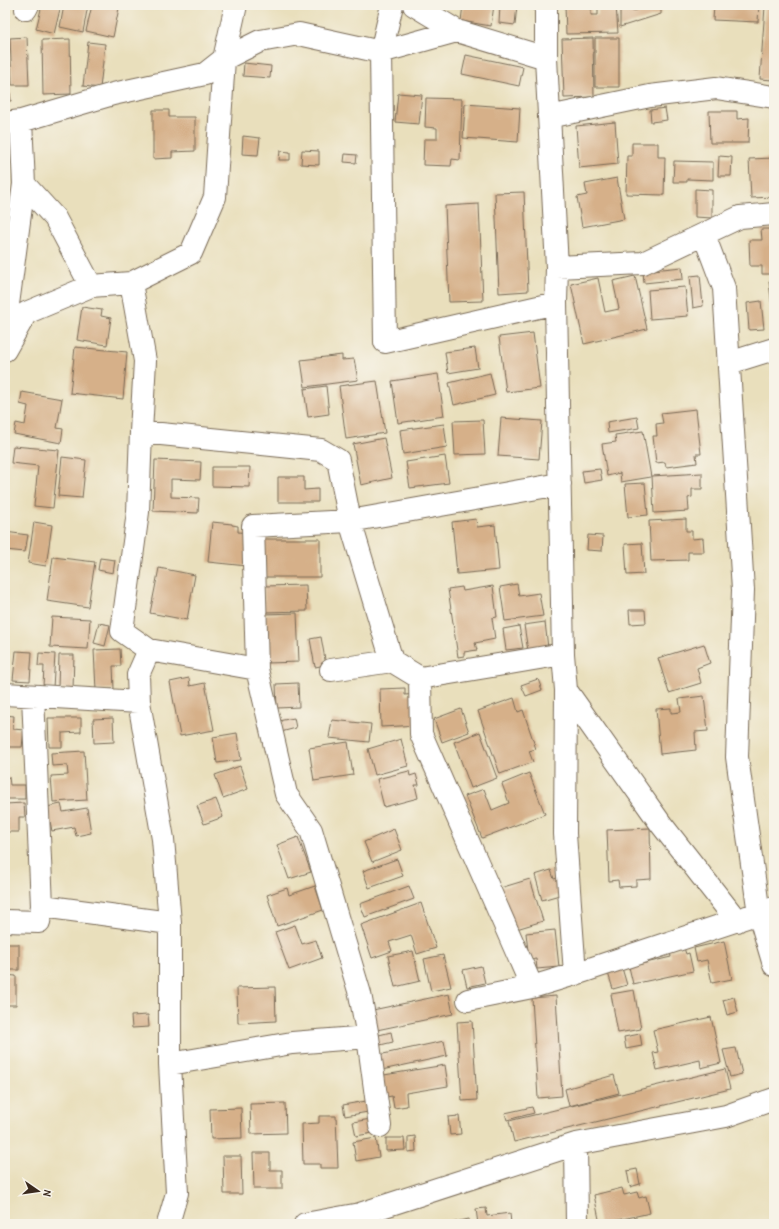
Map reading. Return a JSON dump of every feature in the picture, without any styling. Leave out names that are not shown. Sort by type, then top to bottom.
[{"type":"street","points":[[5,350],[26,313],[91,286],[131,283],[191,253],[215,197],[224,59],[236,5]]},
{"type":"street","points":[[392,5],[381,52],[385,342],[556,303]]},
{"type":"street","points":[[414,5],[457,31],[546,58]]},
{"type":"street","points":[[546,5],[546,58],[557,267],[556,303],[563,654],[566,690],[565,834],[575,974]]},
{"type":"street","points":[[5,327],[24,184],[13,122],[113,94],[206,74],[224,59],[260,41],[298,34],[381,52],[457,31]]},
{"type":"street","points":[[550,117],[650,96],[716,88],[774,97]]},
{"type":"street","points":[[24,184],[55,218],[91,286]]},
{"type":"street","points":[[557,267],[644,263],[740,217],[774,214]]},
{"type":"street","points":[[704,235],[724,288],[744,590],[737,757],[767,911],[774,965]]},
{"type":"street","points":[[131,283],[145,361],[138,512],[122,631],[149,650],[257,669]]},
{"type":"street","points":[[729,363],[774,348]]},
{"type":"street","points":[[141,432],[321,450],[338,460],[350,521],[392,661]]},
{"type":"street","points":[[380,1126],[368,1037],[360,994],[311,830],[286,794],[257,669],[253,526],[350,521],[560,484]]},
{"type":"street","points":[[149,650],[138,675],[140,702],[163,838],[170,923],[170,1064],[177,1193],[168,1224]]},
{"type":"street","points":[[332,670],[392,661],[420,678],[563,654]]},
{"type":"street","points":[[420,678],[421,734],[532,987]]},
{"type":"street","points":[[566,690],[661,824],[738,921]]},
{"type":"street","points":[[5,694],[140,702]]},
{"type":"street","points":[[5,921],[39,922],[42,906],[33,696]]},
{"type":"street","points":[[42,906],[170,923]]},
{"type":"street","points":[[468,1000],[532,987],[767,911]]},
{"type":"street","points":[[170,1064],[292,1043],[368,1037]]},
{"type":"street","points":[[305,1224],[360,1214],[576,1144],[726,1116],[774,1099]]},
{"type":"street","points":[[576,1144],[577,1224]]},
{"type":"building","points":[[42,5],[61,5],[54,34],[36,29]]},
{"type":"building","points":[[64,5],[88,5],[83,32],[60,27]]},
{"type":"building","points":[[92,5],[104,5],[119,8],[113,37],[86,31]]},
{"type":"building","points":[[463,5],[494,5],[491,26],[461,21]]},
{"type":"building","points":[[500,5],[517,5],[515,25],[499,23]]},
{"type":"building","points":[[565,5],[591,5],[591,15],[598,15],[598,5],[616,5],[618,33],[566,34]]},
{"type":"building","points":[[620,5],[632,5],[632,11],[637,10],[637,5],[661,5],[661,14],[620,27]]},
{"type":"building","points":[[714,5],[759,5],[758,22],[713,20]]},
{"type":"building","points":[[765,6],[774,10],[773,80],[760,79]]},
{"type":"building","points":[[27,37],[29,85],[12,85],[10,38]]},
{"type":"building","points":[[593,38],[594,97],[564,98],[562,39]]},
{"type":"building","points":[[595,38],[619,38],[619,87],[595,87]]},
{"type":"building","points":[[70,39],[71,94],[43,95],[42,40]]},
{"type":"building","points":[[88,42],[105,44],[100,88],[83,86]]},
{"type":"building","points":[[466,55],[523,67],[519,86],[462,74]]},
{"type":"building","points":[[244,63],[271,66],[270,78],[243,76]]},
{"type":"building","points":[[5,92],[10,92],[11,101],[5,101]]},
{"type":"building","points":[[398,93],[422,95],[419,124],[395,122]]},
{"type":"building","points":[[426,98],[462,99],[460,160],[452,159],[451,166],[423,165],[424,139],[437,139],[437,128],[425,127]]},
{"type":"building","points":[[465,104],[520,108],[518,142],[463,138]]},
{"type":"building","points":[[665,108],[667,120],[651,122],[650,110]]},
{"type":"building","points":[[153,110],[169,110],[169,117],[195,117],[195,151],[172,152],[172,158],[153,159]]},
{"type":"building","points":[[709,111],[737,111],[737,119],[749,118],[748,143],[710,143]]},
{"type":"building","points":[[615,122],[618,164],[579,168],[576,126]]},
{"type":"building","points":[[243,136],[260,138],[258,155],[242,154]]},
{"type":"building","points":[[632,143],[658,143],[658,157],[665,157],[664,195],[626,194],[627,156],[632,156]]},
{"type":"building","points":[[302,150],[319,151],[319,165],[301,164]]},
{"type":"building","points":[[280,151],[290,152],[290,160],[279,160]]},
{"type":"building","points":[[345,154],[357,155],[356,163],[344,162]]},
{"type":"building","points":[[719,156],[732,157],[731,176],[718,176]]},
{"type":"building","points":[[774,158],[774,197],[751,198],[749,159]]},
{"type":"building","points":[[674,161],[713,162],[713,180],[687,179],[687,182],[673,182]]},
{"type":"building","points":[[617,178],[624,219],[582,227],[577,197],[587,195],[585,184]]},
{"type":"building","points":[[695,189],[712,190],[712,218],[695,217]]},
{"type":"building","points":[[524,192],[528,291],[499,293],[495,193]]},
{"type":"building","points":[[479,204],[483,301],[449,302],[445,206]]},
{"type":"building","points":[[761,229],[774,229],[774,274],[762,274],[762,266],[750,266],[749,240],[762,240]]},
{"type":"building","points":[[682,267],[683,279],[644,283],[643,271]]},
{"type":"building","points":[[700,275],[703,306],[693,308],[690,276]]},
{"type":"building","points":[[635,276],[647,329],[584,344],[571,284],[598,278],[605,312],[619,309],[613,281]]},
{"type":"building","points":[[774,280],[774,317],[773,317],[769,281]]},
{"type":"building","points":[[685,287],[688,316],[650,319],[648,290]]},
{"type":"building","points":[[761,301],[764,329],[749,330],[747,303]]},
{"type":"building","points":[[82,307],[102,310],[101,316],[111,318],[107,345],[77,340]]},
{"type":"building","points":[[533,333],[540,388],[506,392],[499,337]]},
{"type":"building","points":[[75,347],[127,352],[123,399],[70,393]]},
{"type":"building","points":[[475,348],[478,368],[448,373],[445,352]]},
{"type":"building","points":[[342,355],[342,360],[354,359],[358,380],[305,387],[301,360]]},
{"type":"building","points":[[490,373],[495,395],[454,405],[449,383]]},
{"type":"building","points":[[438,374],[444,416],[398,423],[392,381]]},
{"type":"building","points":[[377,381],[385,433],[346,439],[339,386]]},
{"type":"building","points":[[326,386],[329,414],[308,417],[304,389]]},
{"type":"building","points":[[22,392],[62,399],[57,428],[63,429],[61,443],[14,434],[16,423],[25,425],[28,406],[20,404]]},
{"type":"building","points":[[696,409],[701,454],[696,454],[697,463],[666,467],[665,462],[656,463],[653,436],[657,436],[656,424],[663,423],[661,413]]},
{"type":"building","points":[[637,417],[639,428],[608,433],[607,422]]},
{"type":"building","points":[[501,418],[542,421],[539,459],[498,456]]},
{"type":"building","points":[[483,420],[485,454],[455,455],[453,421]]},
{"type":"building","points":[[444,424],[447,447],[403,454],[400,430]]},
{"type":"building","points":[[643,431],[651,477],[621,482],[620,473],[607,476],[602,444],[616,442],[615,435]]},
{"type":"building","points":[[384,438],[392,478],[361,485],[353,444]]},
{"type":"building","points":[[13,446],[59,450],[53,508],[34,506],[38,466],[11,463]]},
{"type":"building","points":[[445,456],[449,483],[410,488],[406,462]]},
{"type":"building","points":[[62,457],[86,460],[82,498],[58,496]]},
{"type":"building","points":[[155,460],[201,462],[200,480],[171,479],[171,497],[199,498],[198,513],[153,511]]},
{"type":"building","points":[[212,467],[250,467],[249,487],[212,486]]},
{"type":"building","points":[[600,469],[602,480],[584,483],[582,471]]},
{"type":"building","points":[[702,473],[702,489],[692,489],[692,497],[688,498],[689,511],[654,513],[652,476]]},
{"type":"building","points":[[278,477],[304,477],[304,490],[318,489],[318,502],[278,502]]},
{"type":"building","points":[[645,483],[648,515],[628,517],[625,484]]},
{"type":"building","points":[[476,519],[477,527],[495,525],[499,570],[457,574],[452,522]]},
{"type":"building","points":[[686,519],[686,531],[692,531],[692,539],[703,538],[704,552],[688,552],[688,560],[651,561],[649,521]]},
{"type":"building","points":[[34,522],[52,525],[46,566],[28,563]]},
{"type":"building","points":[[212,522],[232,524],[238,526],[238,532],[250,533],[247,566],[208,562]]},
{"type":"building","points":[[5,532],[28,535],[25,552],[5,550]]},
{"type":"building","points":[[588,535],[603,536],[602,551],[587,550]]},
{"type":"building","points":[[262,539],[320,539],[320,577],[262,577]]},
{"type":"building","points":[[642,543],[644,574],[627,575],[625,544]]},
{"type":"building","points":[[53,557],[95,562],[88,607],[47,601]]},
{"type":"building","points":[[100,558],[115,560],[113,573],[98,570]]},
{"type":"building","points":[[159,568],[195,575],[187,620],[150,613]]},
{"type":"building","points":[[517,584],[519,596],[539,593],[543,616],[505,621],[500,587]]},
{"type":"building","points":[[306,585],[307,611],[264,612],[264,586]]},
{"type":"building","points":[[493,586],[497,617],[492,618],[495,639],[475,643],[477,650],[464,652],[464,656],[458,657],[448,589],[462,587],[463,591]]},
{"type":"building","points":[[629,610],[645,610],[646,623],[630,624]]},
{"type":"building","points":[[297,613],[299,662],[267,663],[265,614]]},
{"type":"building","points":[[52,617],[90,619],[88,649],[50,647]]},
{"type":"building","points":[[545,622],[548,648],[528,651],[524,625]]},
{"type":"building","points":[[99,623],[110,625],[105,646],[94,643]]},
{"type":"building","points":[[519,626],[523,648],[506,650],[503,629]]},
{"type":"building","points":[[321,637],[326,665],[315,667],[310,639]]},
{"type":"building","points":[[704,644],[710,663],[697,668],[701,683],[669,693],[658,658]]},
{"type":"building","points":[[5,646],[8,646],[6,669],[5,669]]},
{"type":"building","points":[[120,649],[121,666],[113,666],[114,689],[96,690],[94,650]]},
{"type":"building","points":[[16,651],[32,652],[30,681],[13,680]]},
{"type":"building","points":[[39,653],[55,654],[53,688],[43,687],[44,666],[38,666]]},
{"type":"building","points":[[59,655],[74,655],[73,689],[58,688]]},
{"type":"building","points":[[189,678],[190,686],[205,683],[214,730],[180,736],[170,682]]},
{"type":"building","points":[[538,679],[542,690],[526,696],[521,685]]},
{"type":"building","points":[[298,683],[299,707],[277,708],[276,684]]},
{"type":"building","points":[[405,688],[405,695],[417,694],[419,725],[381,727],[380,689]]},
{"type":"building","points":[[704,696],[708,731],[695,732],[696,750],[660,754],[656,709],[671,708],[671,713],[681,712],[679,699]]},
{"type":"building","points":[[514,698],[518,712],[523,710],[536,749],[529,751],[533,762],[500,774],[478,711]]},
{"type":"building","points":[[461,709],[469,732],[442,742],[434,719]]},
{"type":"building","points":[[5,715],[14,716],[13,729],[24,730],[22,747],[5,747]]},
{"type":"building","points":[[48,718],[81,718],[81,732],[62,733],[62,747],[49,747]]},
{"type":"building","points":[[113,718],[114,742],[94,743],[93,719]]},
{"type":"building","points":[[294,718],[296,728],[281,732],[278,721]]},
{"type":"building","points":[[332,720],[371,724],[369,742],[329,738]]},
{"type":"building","points":[[480,732],[497,778],[471,788],[454,742]]},
{"type":"building","points":[[237,733],[241,760],[217,763],[213,737]]},
{"type":"building","points":[[401,739],[408,766],[375,775],[368,749]]},
{"type":"building","points":[[348,742],[353,775],[314,781],[309,748]]},
{"type":"building","points":[[84,751],[87,800],[53,802],[51,776],[68,775],[67,765],[52,766],[51,753]]},
{"type":"building","points":[[240,766],[248,789],[223,798],[215,775]]},
{"type":"building","points":[[409,771],[410,776],[416,774],[419,785],[415,785],[418,798],[384,807],[377,779]]},
{"type":"building","points":[[529,773],[545,814],[482,838],[465,796],[484,789],[492,810],[509,803],[502,784]]},
{"type":"building","points":[[9,777],[10,785],[25,785],[25,799],[5,799],[5,778]]},
{"type":"building","points":[[216,799],[223,817],[204,824],[197,806]]},
{"type":"building","points":[[24,803],[25,817],[19,817],[19,832],[5,832],[5,804]]},
{"type":"building","points":[[61,804],[63,812],[87,808],[91,833],[76,836],[74,827],[52,831],[47,807]]},
{"type":"building","points":[[650,828],[651,879],[636,880],[636,886],[619,887],[618,880],[609,881],[607,830]]},
{"type":"building","points":[[394,829],[402,850],[372,862],[364,842]]},
{"type":"building","points":[[298,837],[311,872],[289,879],[277,845]]},
{"type":"building","points":[[397,859],[403,876],[369,888],[363,871]]},
{"type":"building","points":[[551,870],[554,879],[558,878],[563,894],[542,900],[535,875]]},
{"type":"building","points":[[530,879],[543,921],[510,931],[497,889]]},
{"type":"building","points":[[315,886],[323,910],[277,926],[267,895],[287,888],[289,895]]},
{"type":"building","points":[[409,886],[414,899],[365,917],[360,904]]},
{"type":"building","points":[[421,903],[436,948],[417,954],[411,935],[389,942],[392,951],[372,958],[361,925]]},
{"type":"building","points":[[295,925],[302,944],[316,940],[322,958],[289,970],[275,932]]},
{"type":"building","points":[[555,930],[559,967],[537,969],[536,959],[529,960],[526,933]]},
{"type":"building","points":[[724,941],[732,979],[712,983],[707,960],[697,962],[694,948]]},
{"type":"building","points":[[5,944],[19,944],[19,970],[5,970]]},
{"type":"building","points":[[684,948],[686,954],[689,953],[693,971],[633,984],[629,967],[671,957],[670,951]]},
{"type":"building","points":[[413,951],[420,981],[395,987],[388,956]]},
{"type":"building","points":[[443,955],[451,987],[431,991],[424,959]]},
{"type":"building","points":[[481,966],[485,983],[467,987],[463,970]]},
{"type":"building","points":[[622,968],[627,985],[613,989],[608,973]]},
{"type":"building","points":[[5,975],[16,976],[16,1005],[5,1005]]},
{"type":"building","points":[[275,987],[276,1021],[238,1023],[237,988]]},
{"type":"building","points":[[634,990],[641,1029],[618,1033],[611,994]]},
{"type":"building","points":[[449,994],[453,1014],[372,1031],[368,1011]]},
{"type":"building","points":[[556,996],[562,1096],[538,1098],[532,998]]},
{"type":"building","points":[[734,997],[738,1012],[727,1015],[723,1000]]},
{"type":"building","points":[[148,1015],[149,1027],[132,1028],[131,1016]]},
{"type":"building","points":[[711,1017],[721,1063],[701,1068],[700,1060],[657,1070],[653,1053],[658,1052],[653,1030]]},
{"type":"building","points":[[472,1021],[477,1100],[462,1101],[457,1022]]},
{"type":"building","points":[[391,1032],[393,1042],[376,1046],[375,1036]]},
{"type":"building","points":[[640,1034],[642,1046],[626,1049],[624,1037]]},
{"type":"building","points":[[444,1041],[447,1056],[377,1071],[374,1056]]},
{"type":"building","points":[[736,1048],[742,1074],[730,1077],[723,1050]]},
{"type":"building","points":[[445,1065],[448,1086],[406,1093],[407,1106],[394,1108],[392,1096],[381,1098],[378,1076]]},
{"type":"building","points":[[725,1069],[730,1089],[514,1142],[509,1121]]},
{"type":"building","points":[[614,1075],[619,1093],[569,1106],[565,1089]]},
{"type":"building","points":[[366,1101],[368,1112],[345,1116],[343,1105]]},
{"type":"building","points":[[285,1103],[286,1133],[251,1134],[250,1104]]},
{"type":"building","points":[[532,1107],[534,1113],[507,1120],[505,1113]]},
{"type":"building","points":[[241,1108],[242,1138],[211,1139],[210,1109]]},
{"type":"building","points":[[319,1116],[336,1116],[338,1168],[320,1168],[320,1164],[303,1164],[302,1124],[319,1123]]},
{"type":"building","points":[[459,1116],[461,1134],[450,1135],[448,1117]]},
{"type":"building","points":[[371,1119],[373,1133],[356,1136],[353,1122]]},
{"type":"building","points":[[415,1136],[416,1151],[408,1152],[408,1137]]},
{"type":"building","points":[[376,1138],[379,1157],[356,1161],[353,1142]]},
{"type":"building","points":[[386,1138],[404,1138],[405,1150],[386,1151]]},
{"type":"building","points":[[253,1153],[270,1153],[270,1170],[282,1170],[282,1189],[254,1189]]},
{"type":"building","points":[[223,1156],[241,1156],[242,1194],[224,1194]]},
{"type":"building","points":[[637,1169],[640,1184],[630,1187],[627,1171]]},
{"type":"building","points":[[622,1188],[624,1195],[637,1192],[639,1198],[646,1196],[650,1213],[600,1224],[594,1195]]},
{"type":"building","points":[[486,1208],[487,1216],[510,1213],[511,1224],[478,1224],[476,1209]]},
{"type":"building","points":[[469,1219],[470,1224],[451,1224],[451,1223]]}]
